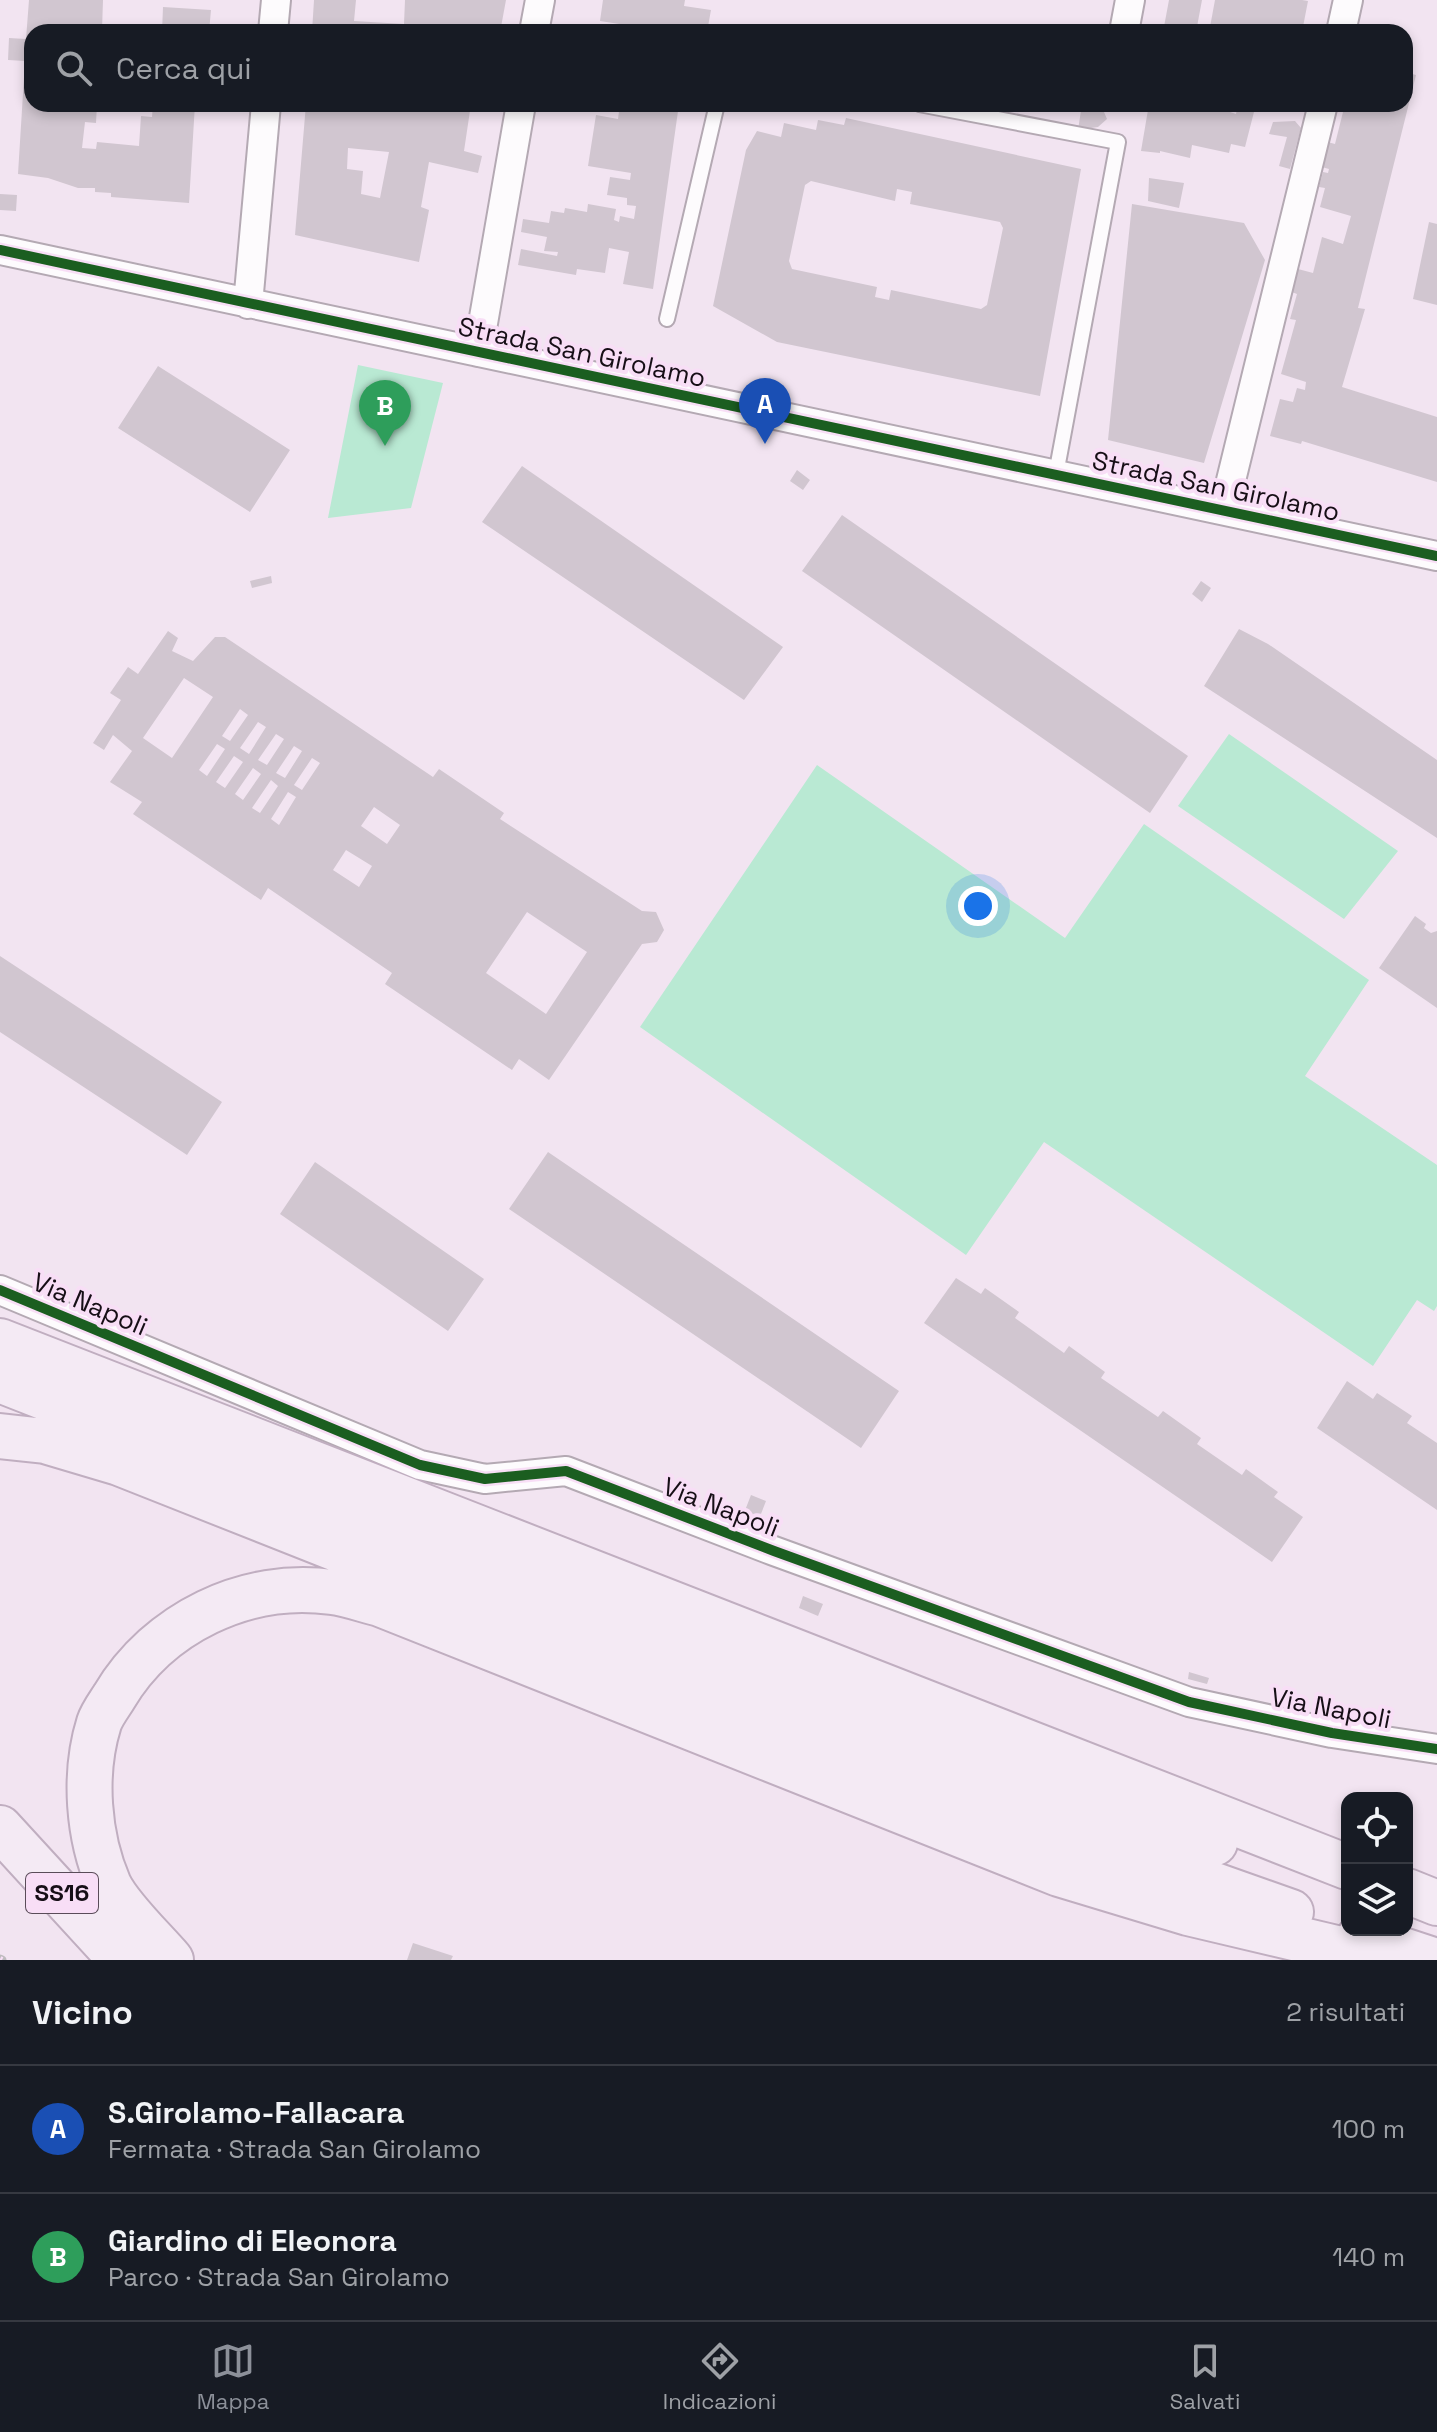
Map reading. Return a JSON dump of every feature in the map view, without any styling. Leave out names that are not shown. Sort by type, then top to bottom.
[{"type":"highway","points":[[0,1341],[1341,1865]]},
{"type":"highway","points":[[0,1380],[1054,1793],[1341,1883]]},
{"type":"highway","points":[[0,1436],[45,1441],[119,1463],[946,1790],[1433,1960]]},
{"type":"highway","points":[[171,1960],[110,1888],[93,1838],[90,1783],[99,1722],[129,1672],[167,1635],[217,1607],[274,1593],[332,1592],[380,1604],[1059,1874],[1188,1913],[1387,1960]]},
{"type":"highway","name":"SS16","points":[[0,1828],[121,1960]]},
{"type":"highway","points":[[1413,1893],[1437,1903]]},
{"type":"highway","points":[[1413,1905],[1437,1913]]},
{"type":"street","points":[[274,24],[276,0]]},
{"type":"street","points":[[536,24],[540,0]]},
{"type":"street","points":[[1126,24],[1130,0]]},
{"type":"street","points":[[1343,24],[1348,0]]},
{"type":"street","points":[[248,304],[265,112]]},
{"type":"street","points":[[478,352],[520,112]]},
{"type":"street","points":[[1224,509],[1321,112]]},
{"type":"street","name":"Strada San Girolamo","points":[[0,250],[1437,556]]},
{"type":"street","name":"Via Napoli","points":[[0,1290],[420,1465],[485,1479],[566,1471],[774,1551],[1189,1702],[1332,1733],[1437,1749]]},
{"type":"lane","points":[[667,319],[715,112]]},
{"type":"lane","points":[[961,112],[1118,142],[1056,474]]},
{"type":"green space","points":[[358,365],[443,383],[411,508],[328,518]]},
{"type":"green space","points":[[1229,734],[1398,851],[1344,919],[1178,806]]},
{"type":"green space","points":[[817,765],[1065,938],[1144,824],[1369,980],[1305,1076],[1437,1165],[1437,1306],[1434,1311],[1417,1300],[1373,1366],[1044,1142],[966,1255],[640,1027]]},
{"type":"building","points":[[29,0],[103,0],[102,24],[27,24]]},
{"type":"building","points":[[314,0],[356,0],[354,21],[404,24],[312,24]]},
{"type":"building","points":[[405,0],[506,0],[502,24],[404,24]]},
{"type":"building","points":[[603,0],[685,0],[684,6],[711,10],[708,24],[619,24],[600,21]]},
{"type":"building","points":[[1169,0],[1202,0],[1198,24],[1164,24]]},
{"type":"building","points":[[1215,0],[1308,1],[1304,24],[1211,24]]},
{"type":"building","points":[[163,7],[211,10],[210,24],[162,24]]},
{"type":"building","points":[[9,38],[24,39],[24,61],[8,60]]},
{"type":"building","points":[[24,77],[24,112],[97,112],[96,123],[85,122],[82,148],[96,149],[97,142],[139,146],[141,116],[152,117],[152,112],[195,112],[189,203],[111,197],[111,193],[95,192],[95,188],[78,188],[48,178],[18,174]]},
{"type":"building","points":[[305,112],[470,112],[464,151],[482,156],[478,173],[429,162],[421,207],[429,210],[419,262],[295,235]],"holes":[[[348,148],[389,152],[380,198],[361,194],[363,171],[347,169]]]},
{"type":"building","points":[[619,112],[678,112],[653,289],[623,284],[629,252],[609,248],[605,273],[577,269],[576,275],[518,265],[521,249],[557,256],[558,252],[544,251],[547,237],[521,232],[523,219],[549,223],[551,211],[564,213],[565,208],[587,212],[588,204],[616,209],[614,220],[619,222],[620,216],[634,219],[636,206],[627,205],[627,198],[607,195],[610,177],[630,180],[631,173],[588,166],[596,115],[618,119]]},
{"type":"building","points":[[1081,112],[1104,112],[1107,119],[1098,127],[1078,130]]},
{"type":"building","points":[[1148,112],[1254,112],[1245,147],[1231,144],[1229,153],[1192,145],[1190,158],[1160,151],[1141,151]]},
{"type":"building","points":[[1343,112],[1407,112],[1358,308],[1365,309],[1342,387],[1437,417],[1437,482],[1302,441],[1301,444],[1270,436],[1280,399],[1293,402],[1297,388],[1305,390],[1306,382],[1281,374],[1296,320],[1290,319],[1297,294],[1289,291],[1292,277],[1295,278],[1298,269],[1313,273],[1322,237],[1343,244],[1351,216],[1320,207],[1325,188],[1319,187],[1323,172],[1328,173],[1329,169],[1318,166],[1324,141],[1335,144]]},
{"type":"building","points":[[846,118],[1081,169],[1040,396],[777,342],[713,306],[746,150],[757,131],[781,137],[784,123],[816,130],[818,120],[844,125]],"holes":[[[811,181],[895,201],[897,189],[912,192],[910,204],[1000,222],[1003,228],[987,305],[981,309],[891,290],[889,300],[875,297],[877,287],[792,269],[789,261],[805,185]]]},
{"type":"building","points":[[1295,121],[1301,128],[1290,169],[1279,166],[1287,137],[1269,134],[1273,122]]},
{"type":"building","points":[[1149,178],[1184,183],[1179,208],[1148,201]]},
{"type":"building","points":[[0,194],[17,195],[16,211],[0,210]]},
{"type":"building","points":[[1132,204],[1244,223],[1265,260],[1204,463],[1108,440]]},
{"type":"building","points":[[1429,222],[1437,224],[1437,305],[1413,299]]},
{"type":"building","points":[[158,366],[290,450],[250,512],[118,428]]},
{"type":"building","points":[[522,466],[783,647],[744,700],[482,522]]},
{"type":"building","points":[[797,470],[810,480],[803,490],[790,481]]},
{"type":"building","points":[[842,515],[1188,756],[1150,813],[802,571]]},
{"type":"building","points":[[271,576],[272,583],[252,588],[250,581]]},
{"type":"building","points":[[1201,581],[1211,588],[1202,602],[1192,594]]},
{"type":"building","points":[[1239,629],[1268,644],[1437,760],[1437,838],[1204,686]]},
{"type":"building","points":[[168,631],[178,638],[172,651],[193,661],[215,637],[225,637],[433,777],[439,769],[504,813],[500,819],[642,911],[656,912],[664,930],[657,942],[642,944],[549,1080],[519,1059],[512,1070],[385,984],[392,973],[268,888],[261,900],[133,814],[142,802],[110,782],[132,751],[113,735],[104,750],[93,743],[121,700],[110,693],[128,667],[138,674]],"holes":[[[184,678],[213,697],[172,758],[143,738]],[[240,709],[248,715],[230,741],[222,736]],[[258,722],[266,727],[249,754],[240,748]],[[276,734],[284,739],[267,765],[258,760]],[[217,744],[225,749],[207,776],[199,770]],[[294,746],[302,751],[285,778],[276,773]],[[234,756],[243,762],[225,788],[216,782]],[[312,758],[320,763],[302,790],[294,785]],[[253,768],[261,774],[243,800],[235,794]],[[271,780],[278,786],[260,813],[252,808]],[[288,792],[296,797],[279,825],[271,819]],[[374,807],[400,825],[387,844],[361,826]],[[346,850],[372,866],[359,887],[333,870]],[[527,912],[587,952],[546,1014],[486,973]]]},
{"type":"building","points":[[1415,916],[1426,924],[1424,928],[1431,933],[1437,931],[1437,1008],[1379,968]]},
{"type":"building","points":[[0,956],[222,1102],[187,1155],[0,1032]]},
{"type":"building","points":[[548,1152],[899,1391],[861,1448],[509,1209]]},
{"type":"building","points":[[315,1162],[484,1279],[448,1331],[280,1214]]},
{"type":"building","points":[[956,1278],[981,1294],[985,1288],[1019,1312],[1015,1318],[1064,1353],[1069,1346],[1105,1372],[1101,1378],[1158,1417],[1163,1411],[1201,1438],[1197,1444],[1242,1475],[1246,1469],[1278,1492],[1274,1497],[1303,1517],[1272,1562],[924,1323]]},
{"type":"building","points":[[1347,1381],[1373,1399],[1377,1393],[1412,1416],[1407,1423],[1437,1443],[1437,1510],[1317,1428]]},
{"type":"building","points":[[751,1495],[766,1501],[759,1519],[744,1513]]},
{"type":"building","points":[[803,1596],[823,1604],[818,1616],[799,1608]]},
{"type":"building","points":[[1189,1672],[1209,1678],[1207,1684],[1188,1679]]},
{"type":"building","points":[[413,1943],[453,1956],[451,1960],[407,1960]]},
{"type":"cycle path","points":[[0,250],[1437,556]]},
{"type":"cycle path","points":[[0,1290],[420,1465],[485,1479],[566,1471],[774,1551],[1189,1702],[1332,1733],[1437,1749]]},
{"type":"place","name":"S.Girolamo-Fallacara","points":[[765,444]]},
{"type":"place","name":"Giardino di Eleonora","points":[[385,446]]}]
